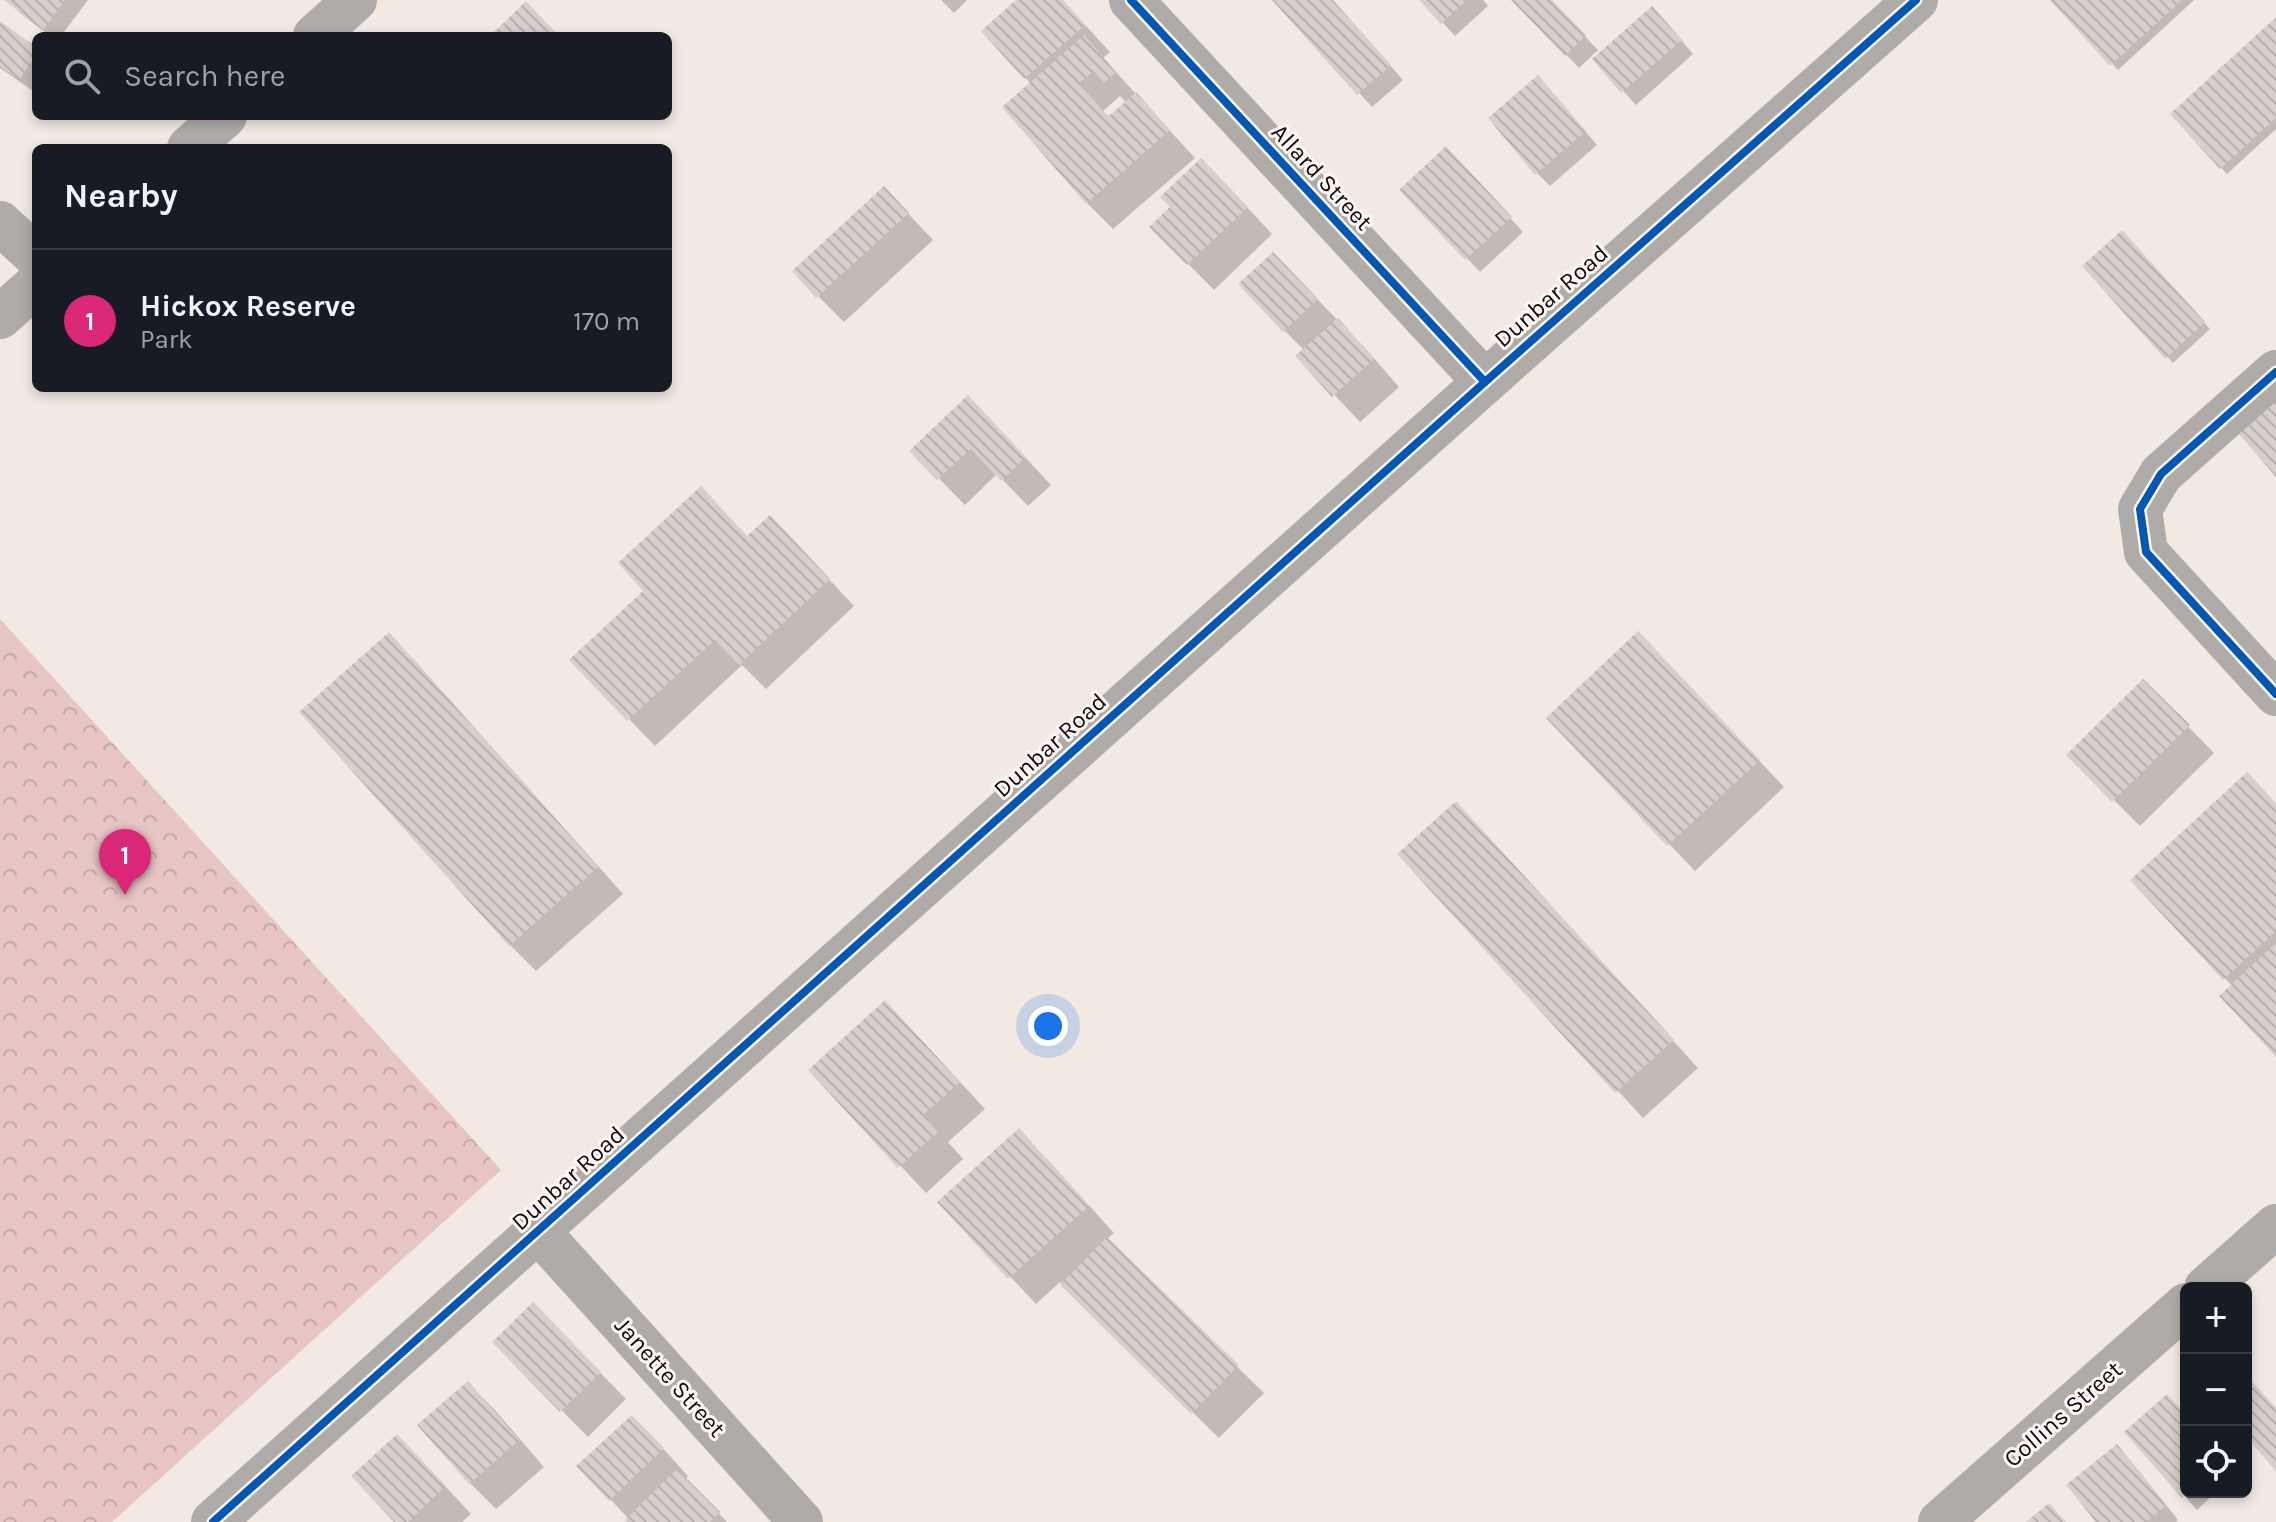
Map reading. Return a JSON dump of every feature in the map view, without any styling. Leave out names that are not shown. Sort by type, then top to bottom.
[{"type":"street","points":[[319,32],[355,0]]},
{"type":"street","name":"Allard Street","points":[[1131,0],[1485,382]]},
{"type":"street","name":"Dunbar Road","points":[[213,1522],[1916,0]]},
{"type":"street","points":[[194,144],[220,120]]},
{"type":"street","points":[[0,223],[32,252]]},
{"type":"street","points":[[0,317],[32,289]]},
{"type":"street","points":[[2276,372],[2161,474],[2140,509],[2146,552],[2276,694]]},
{"type":"street","points":[[2213,1282],[2276,1226]]},
{"type":"street","name":"Janette Street","points":[[538,1231],[801,1522]]},
{"type":"street","name":"Collins Street","points":[[1940,1522],[2180,1310]]},
{"type":"green space","points":[[0,619],[501,1170],[112,1522],[0,1522]]},
{"type":"building","points":[[4,0],[65,0],[43,30]]},
{"type":"building","points":[[1016,0],[1063,0],[1085,25],[1024,79],[981,31]]},
{"type":"building","points":[[1272,0],[1333,0],[1391,65],[1357,95]]},
{"type":"building","points":[[1419,0],[1467,0],[1441,24]]},
{"type":"building","points":[[1511,0],[1552,0],[1586,35],[1565,56]]},
{"type":"building","points":[[2050,0],[2182,0],[2110,66]]},
{"type":"building","points":[[526,1],[555,32],[494,32]]},
{"type":"building","points":[[1652,6],[1682,40],[1621,93],[1592,59]]},
{"type":"building","points":[[2276,17],[2276,118],[2220,169],[2170,114]]},
{"type":"building","points":[[0,21],[32,44],[32,62],[19,80],[0,66]]},
{"type":"building","points":[[1084,35],[1116,72],[1104,83],[1094,71],[1079,83],[1108,117],[1136,92],[1170,130],[1086,204],[1002,107]]},
{"type":"building","points":[[1538,75],[1586,131],[1535,175],[1488,118]]},
{"type":"building","points":[[1446,146],[1512,217],[1465,260],[1399,190]]},
{"type":"building","points":[[1201,158],[1248,207],[1187,265],[1149,227],[1170,207],[1160,197]]},
{"type":"building","points":[[884,186],[909,213],[816,298],[792,271]]},
{"type":"building","points":[[2122,230],[2205,322],[2165,359],[2082,266]]},
{"type":"building","points":[[1273,252],[1318,299],[1283,332],[1238,284]]},
{"type":"building","points":[[1338,318],[1374,359],[1332,397],[1295,356]]},
{"type":"building","points":[[968,395],[1026,457],[1001,481],[971,449],[937,480],[909,451]]},
{"type":"building","points":[[2276,399],[2276,477],[2237,432]]},
{"type":"building","points":[[701,486],[747,536],[770,515],[830,579],[739,665],[715,640],[627,721],[569,660],[643,591],[618,563]]},
{"type":"building","points":[[1638,631],[1760,760],[1667,846],[1546,718]]},
{"type":"building","points":[[389,632],[598,867],[509,946],[299,712]]},
{"type":"building","points":[[2143,679],[2190,725],[2112,802],[2066,755]]},
{"type":"building","points":[[2247,772],[2276,803],[2276,931],[2223,980],[2130,880]]},
{"type":"building","points":[[1456,801],[1674,1040],[1615,1093],[1397,854]]},
{"type":"building","points":[[2276,943],[2276,1057],[2219,996]]},
{"type":"building","points":[[885,1000],[960,1082],[923,1115],[938,1132],[898,1168],[808,1070]]},
{"type":"building","points":[[1019,1128],[1089,1206],[1008,1279],[937,1202]]},
{"type":"building","points":[[1107,1237],[1239,1365],[1191,1414],[1060,1285]]},
{"type":"building","points":[[533,1302],[601,1372],[560,1412],[492,1342]]},
{"type":"building","points":[[468,1381],[519,1440],[469,1484],[417,1425]]},
{"type":"building","points":[[2252,1381],[2276,1408],[2276,1471],[2252,1444]]},
{"type":"building","points":[[2167,1394],[2180,1408],[2180,1496],[2124,1432]]},
{"type":"building","points":[[632,1415],[664,1448],[609,1501],[576,1466]]},
{"type":"building","points":[[397,1434],[446,1486],[408,1522],[394,1522],[351,1476]]},
{"type":"building","points":[[2117,1444],[2166,1506],[2146,1522],[2096,1522],[2066,1485]]},
{"type":"building","points":[[677,1469],[720,1512],[710,1522],[627,1522],[625,1520]]},
{"type":"building","points":[[2049,1503],[2066,1522],[2026,1522]]},
{"type":"cycle path","points":[[1131,0],[1485,382]]},
{"type":"cycle path","points":[[213,1522],[1916,0]]},
{"type":"cycle path","points":[[2276,372],[2161,474],[2140,509],[2146,552],[2276,694]]},
{"type":"place","name":"Hickox Reserve","points":[[125,895]]}]
